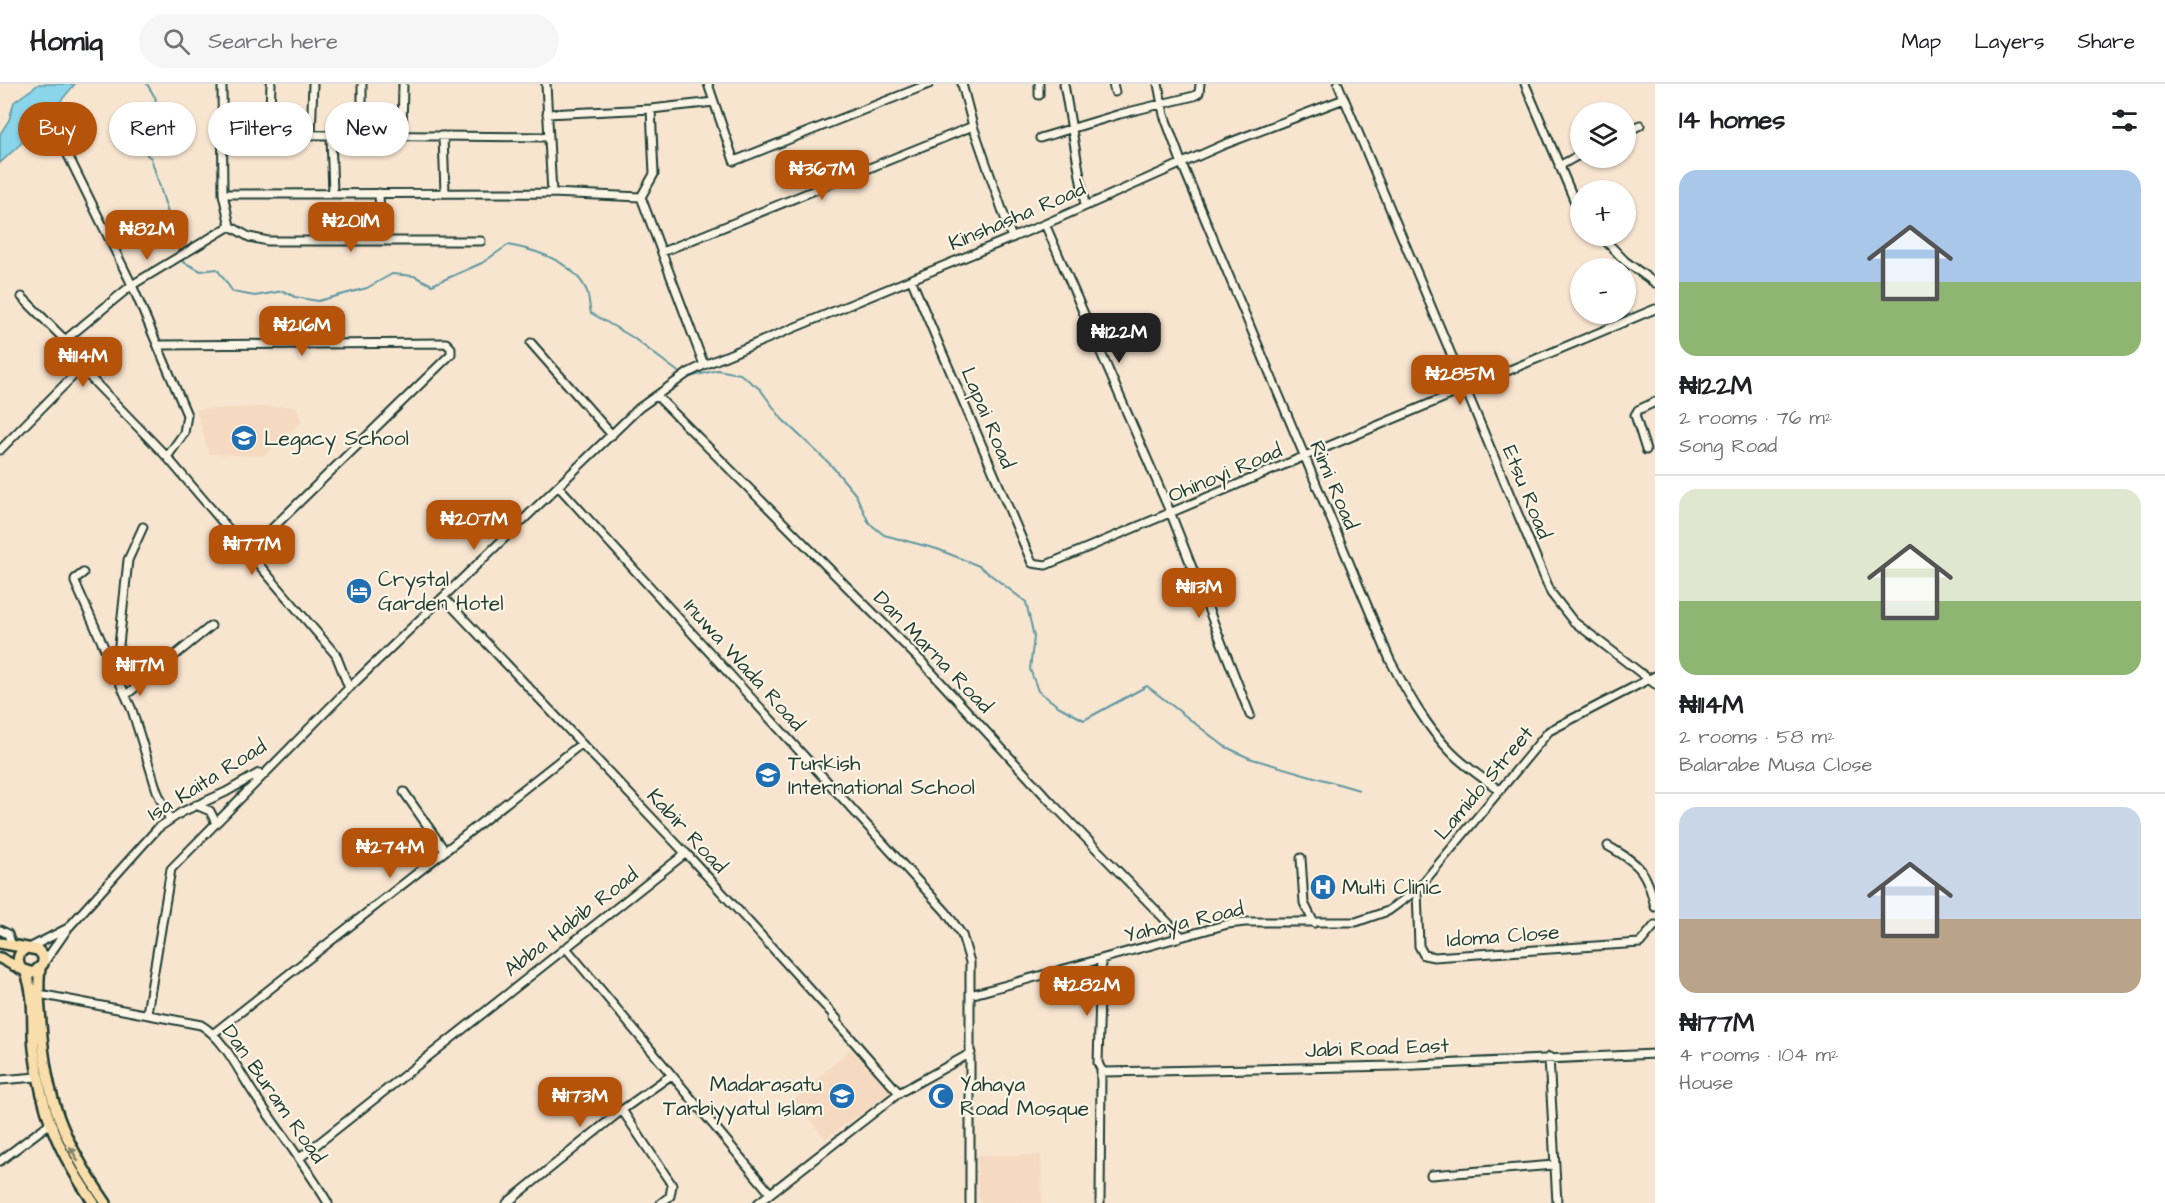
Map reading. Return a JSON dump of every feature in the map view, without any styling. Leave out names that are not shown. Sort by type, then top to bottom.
[{"type":"main road","points":[[0,943],[29,948],[41,953],[39,994],[46,1077],[55,1111],[82,1168],[106,1203]]},
{"type":"main road","points":[[29,948],[18,957],[32,995],[37,1077],[49,1124],[73,1173],[94,1203]]},
{"type":"main road","points":[[0,958],[33,973],[41,966]]},
{"type":"street","points":[[222,84],[222,102]]},
{"type":"street","points":[[270,102],[271,84]]},
{"type":"street","points":[[312,102],[313,84]]},
{"type":"street","points":[[362,84],[362,102]]},
{"type":"street","points":[[403,84],[403,102]]},
{"type":"street","points":[[546,84],[547,136],[552,193]]},
{"type":"street","points":[[708,84],[734,161],[929,84]]},
{"type":"street","points":[[963,84],[973,126],[1012,238]]},
{"type":"street","points":[[1039,84],[1039,95]]},
{"type":"street","points":[[1064,84],[1070,130],[1085,205]]},
{"type":"street","name":"Rimi Road","points":[[1158,84],[1182,164],[1390,660],[1407,691],[1452,753],[1499,790]]},
{"type":"street","points":[[1040,138],[1194,96],[1199,93],[1200,84]]},
{"type":"street","name":"Etsu Road","points":[[1338,84],[1551,593],[1573,621],[1653,680]]},
{"type":"street","points":[[1525,84],[1570,188]]},
{"type":"street","name":"Kinshasha Road","points":[[293,744],[639,408],[688,373],[1012,238],[1305,112],[1344,99]]},
{"type":"street","points":[[547,114],[651,109],[714,102]]},
{"type":"street","points":[[641,197],[654,174],[651,109]]},
{"type":"street","points":[[1636,127],[1640,125]]},
{"type":"street","points":[[662,252],[973,126]]},
{"type":"street","points":[[409,135],[547,136]]},
{"type":"street","points":[[443,136],[445,192]]},
{"type":"street","points":[[68,156],[160,345],[187,415],[184,433],[167,457]]},
{"type":"street","points":[[223,156],[223,194],[230,226],[249,237],[267,242],[481,240]]},
{"type":"street","points":[[332,156],[333,193]]},
{"type":"street","points":[[1558,165],[1570,159]]},
{"type":"street","points":[[223,194],[445,192],[641,197]]},
{"type":"street","points":[[380,193],[381,241]]},
{"type":"street","points":[[641,197],[704,365]]},
{"type":"street","points":[[1045,224],[1171,514],[1250,714]]},
{"type":"street","points":[[65,340],[132,285],[230,226]]},
{"type":"street","points":[[1611,246],[1625,261],[1655,283]]},
{"type":"street","name":"Lapai Road","points":[[911,279],[1032,563],[1038,566]]},
{"type":"street","points":[[22,297],[65,340],[81,368],[167,457],[336,655],[349,688]]},
{"type":"street","name":"Ohinoyi Road","points":[[1038,566],[1046,565],[1171,514],[1655,309]]},
{"type":"street","points":[[160,345],[446,343],[451,348],[451,354],[248,552]]},
{"type":"street","points":[[531,344],[612,435]]},
{"type":"street","points":[[0,450],[81,368]]},
{"type":"street","name":"Dan Marna Road","points":[[657,396],[923,663],[1050,801],[1181,936]]},
{"type":"street","points":[[1646,450],[1635,415],[1638,410],[1655,402]]},
{"type":"street","name":"Inuwa Wada Road","points":[[559,487],[946,912],[962,935],[970,962],[970,1203]]},
{"type":"street","points":[[119,679],[119,645],[128,560],[143,527]]},
{"type":"street","points":[[83,573],[75,579],[75,582],[126,695],[157,791],[171,820]]},
{"type":"street","name":"Kabir Road","points":[[444,598],[686,853]]},
{"type":"street","points":[[126,695],[211,626]]},
{"type":"street","name":"Lamido Street","points":[[1431,873],[1549,731],[1653,680]]},
{"type":"street","points":[[147,1013],[171,869],[215,821],[293,744]]},
{"type":"street","name":"Isa Kaita Road","points":[[41,966],[68,928],[143,844],[171,820],[196,805],[245,782],[293,744]]},
{"type":"street","points":[[214,1033],[581,744]]},
{"type":"street","points":[[404,792],[445,851]]},
{"type":"street","points":[[196,805],[210,811],[215,821]]},
{"type":"street","points":[[1608,846],[1632,859],[1643,870],[1650,881],[1655,908]]},
{"type":"street","points":[[686,853],[837,1019]]},
{"type":"street","name":"Abba Habib Road","points":[[301,1157],[686,853]]},
{"type":"street","points":[[1301,858],[1304,903],[1314,923]]},
{"type":"street","name":"Kabir Road","points":[[694,862],[899,1093]]},
{"type":"street","name":"Yahaya Road","points":[[970,995],[1181,936],[1245,922],[1356,922],[1372,918],[1417,890],[1431,873]]},
{"type":"street","name":"Idoma Close","points":[[1417,890],[1419,946],[1424,955],[1434,957],[1640,943],[1655,925]]},
{"type":"street","name":"Isa Kaita Road","points":[[29,948],[68,928]]},
{"type":"street","points":[[0,930],[8,934],[12,946]]},
{"type":"street","points":[[566,948],[670,1076],[770,1193]]},
{"type":"street","points":[[1100,1203],[1101,1069],[1098,1064],[1101,960]]},
{"type":"street","name":"Dan Buram Road","points":[[39,994],[201,1025],[214,1033],[256,1097],[301,1157],[328,1203]]},
{"type":"street","points":[[758,1203],[899,1093],[971,1053]]},
{"type":"street","name":"Jabi Road East","points":[[1101,1069],[1104,1072],[1395,1066],[1549,1056],[1655,1054]]},
{"type":"street","points":[[1549,1056],[1557,1203]]},
{"type":"street","points":[[507,1203],[622,1110],[670,1076]]},
{"type":"street","points":[[0,1080],[37,1077]]},
{"type":"street","points":[[622,1110],[672,1185],[673,1192],[662,1203]]},
{"type":"street","points":[[0,1161],[49,1124]]},
{"type":"street","points":[[1431,1175],[1554,1165]]},
{"type":"shaded area","name":"Legacy School","points":[[296,406],[302,422],[264,456],[209,454],[196,409]]},
{"type":"shaded area","name":"Madarasatu Tarbiyyatul Islam","points":[[850,1049],[891,1092],[825,1139],[794,1100]]},
{"type":"shaded area","points":[[977,1155],[1041,1155],[1042,1203],[979,1203]]},
{"type":"water","points":[[39,84],[75,84],[60,102],[18,102],[18,146],[0,163],[0,134],[9,120],[14,102]]},
{"type":"waterway","points":[[147,84],[156,99],[145,137],[147,155],[151,158],[183,262],[201,271],[217,269],[233,292],[255,296],[283,291],[295,297],[318,301],[367,288],[392,274],[414,276],[432,285],[482,263],[508,245],[530,250],[563,264],[580,279],[586,289],[591,313],[632,337],[681,374]]},
{"type":"waterway","points":[[686,378],[717,370],[740,374],[760,389],[782,419],[831,465],[856,495],[869,523],[884,535],[937,549],[979,566],[1026,602],[1034,637],[1030,669],[1038,691],[1058,706],[1084,720],[1147,686],[1224,746],[1249,758],[1359,790]]},
{"type":"place","name":"Legacy School","points":[[244,438]]},
{"type":"place","name":"Crystal Garden Hotel","points":[[359,591]]},
{"type":"place","name":"Turkish International School","points":[[768,775]]},
{"type":"place","name":"Multi Clinic","points":[[1323,887]]},
{"type":"place","name":"Madarasatu Tarbiyyatul Islam","points":[[842,1096]]},
{"type":"place","name":"Yahaya Road Mosque","points":[[941,1096]]}]
